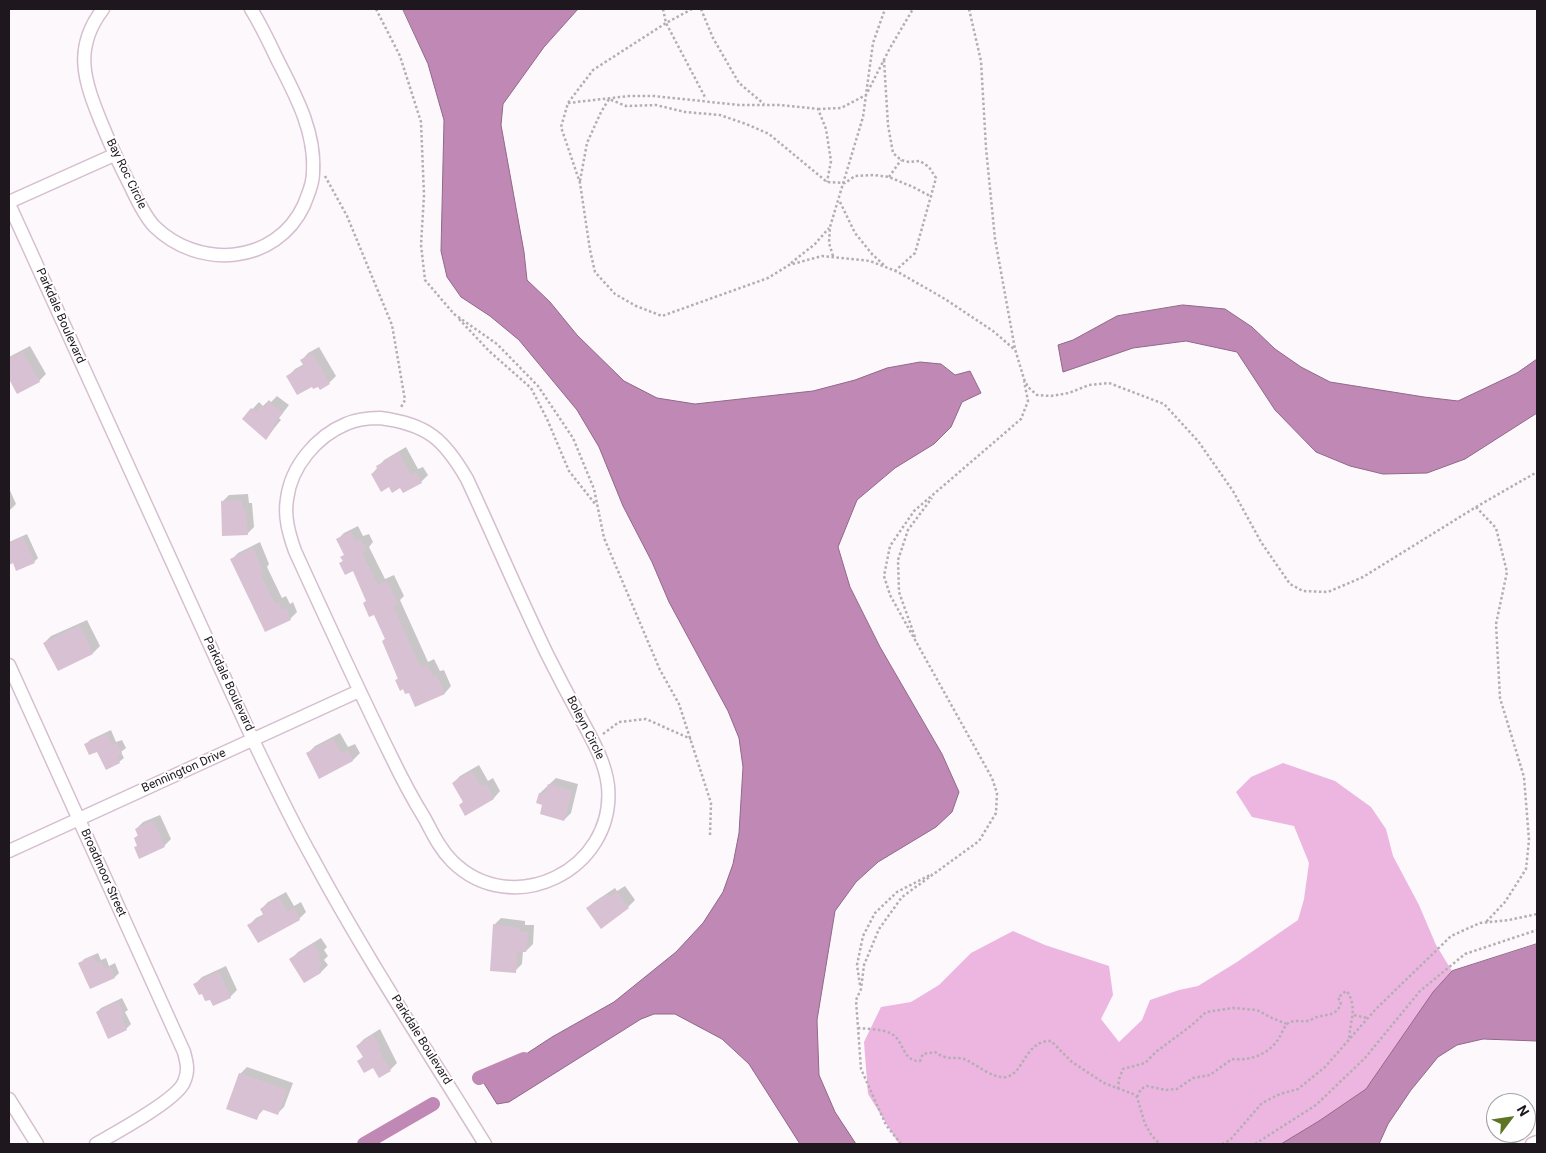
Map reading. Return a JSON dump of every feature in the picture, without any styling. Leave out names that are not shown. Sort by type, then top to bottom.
[{"type":"street","name":"Bay Roc Circle","points":[[102,9],[92,23],[86,39],[83,58],[84,73],[89,92],[114,155],[140,206],[153,225],[169,239],[191,250],[208,255],[231,256],[246,253],[260,247],[289,228],[300,212],[312,187],[314,172],[313,153],[305,120],[286,76],[251,9]]},
{"type":"street","points":[[9,203],[114,155]]},
{"type":"street","name":"Parkdale Boulevard","points":[[9,203],[253,740],[289,814],[358,938],[485,1144]]},
{"type":"street","name":"Boleyn Circle","points":[[366,418],[395,420],[416,426],[430,433],[455,458],[467,479],[547,653],[600,753],[605,770],[609,806],[604,826],[586,856],[570,870],[543,883],[523,886],[502,886],[481,880],[465,872],[441,848],[403,781],[359,692],[295,551],[288,526],[286,499],[291,479],[308,452],[333,430],[347,423],[366,418]]},
{"type":"street","name":"Broadmoor Street","points":[[9,665],[184,1052],[188,1067],[184,1084],[171,1098],[96,1144]]},
{"type":"street","name":"Bennington Drive","points":[[9,851],[359,692]]},
{"type":"street","points":[[9,1099],[37,1144]]},
{"type":"street","points":[[1532,1144],[1537,1142]]},
{"type":"path","points":[[376,9],[400,56],[421,122],[424,195],[421,245],[424,280],[489,351],[530,388],[547,419],[569,471],[597,506]]},
{"type":"path","points":[[663,9],[666,23],[707,100]]},
{"type":"path","points":[[692,9],[666,23],[593,70],[568,103],[561,127],[580,183],[595,272],[615,294],[636,306],[662,316],[768,278],[789,265],[815,244],[830,227]]},
{"type":"path","points":[[701,9],[713,38],[740,83],[766,105]]},
{"type":"path","points":[[833,257],[829,243],[830,227],[840,201],[864,116],[873,43],[885,9]]},
{"type":"path","points":[[568,103],[654,96],[739,104],[841,108],[866,95],[913,9]]},
{"type":"path","points":[[901,1144],[886,1124],[861,1069],[856,1000],[861,989],[864,965],[879,929],[902,897],[979,841],[996,814],[997,793],[992,778],[890,595],[884,576],[890,546],[914,512],[1021,419],[1028,401],[1015,349],[995,238],[986,148],[981,61],[969,9]]},
{"type":"path","points":[[884,60],[888,125],[894,152],[901,160],[909,162],[920,161],[929,167],[936,178],[915,253],[895,271]]},
{"type":"path","points":[[609,99],[626,106],[656,105],[685,112],[720,116],[746,124],[769,134],[827,182],[845,183],[855,176],[874,175],[889,177],[932,197]]},
{"type":"path","points":[[580,183],[587,143],[609,99]]},
{"type":"path","points":[[818,108],[826,128],[831,161],[827,182]]},
{"type":"path","points":[[313,153],[347,216],[392,325],[404,400],[395,420]]},
{"type":"path","points":[[889,177],[901,160]]},
{"type":"path","points":[[840,201],[855,233],[872,254],[888,268]]},
{"type":"path","points":[[789,265],[822,256],[870,261],[895,271],[945,299],[994,331],[1015,349]]},
{"type":"path","points":[[454,314],[497,344],[538,386],[573,438],[594,489],[604,538],[660,670],[679,704],[711,803],[710,835]]},
{"type":"path","points":[[1024,379],[1028,387],[1037,395],[1068,394],[1089,385],[1109,383],[1164,404],[1198,441],[1233,491],[1261,542],[1290,584],[1303,591],[1328,592],[1363,578],[1476,507],[1537,472]]},
{"type":"path","points":[[918,646],[899,592],[898,560],[908,530],[936,492]]},
{"type":"path","points":[[1476,507],[1496,528],[1507,572],[1496,624],[1500,698],[1524,778],[1529,840],[1526,869],[1505,902],[1486,922]]},
{"type":"path","points":[[593,740],[619,722],[646,719],[690,739]]},
{"type":"path","points":[[861,989],[857,964],[864,936],[875,913],[897,892],[940,870]]},
{"type":"path","points":[[1222,1144],[1230,1140],[1262,1103],[1298,1088],[1325,1067],[1367,1018],[1451,936],[1480,923],[1509,920],[1537,914]]},
{"type":"path","points":[[1255,1144],[1316,1105],[1365,1058],[1420,991],[1465,954],[1537,930]]},
{"type":"path","points":[[1137,1098],[1140,1089],[1147,1086],[1166,1090],[1177,1089],[1193,1078],[1210,1075],[1232,1059],[1243,1060],[1256,1057],[1278,1041],[1288,1024],[1298,1020],[1306,1022],[1317,1017],[1334,1014],[1340,1008],[1341,1002],[1338,998],[1342,993],[1348,992],[1353,1004],[1354,1015],[1349,1026],[1349,1039]]},
{"type":"path","points":[[1118,1089],[1123,1069],[1145,1063],[1157,1051],[1206,1012],[1233,1008],[1257,1010],[1288,1024]]},
{"type":"path","points":[[1354,1015],[1367,1018]]},
{"type":"path","points":[[858,1028],[890,1033],[897,1038],[909,1058],[915,1061],[920,1061],[923,1054],[935,1052],[946,1058],[967,1060],[977,1068],[1001,1077],[1013,1074],[1036,1045],[1042,1041],[1051,1041],[1072,1062],[1104,1083],[1133,1094],[1137,1098],[1145,1124],[1152,1136],[1160,1144]]},
{"type":"shaded area","points":[[403,9],[578,9],[544,47],[503,104],[501,125],[524,252],[527,280],[550,302],[577,335],[624,381],[657,398],[695,404],[813,391],[855,380],[887,368],[920,362],[941,364],[955,375],[970,371],[981,393],[962,402],[951,427],[934,444],[895,468],[857,500],[838,547],[850,587],[880,647],[942,754],[959,792],[952,812],[936,827],[878,862],[856,882],[835,911],[817,1020],[819,1075],[835,1112],[856,1144],[800,1144],[749,1064],[722,1039],[675,1014],[654,1014],[641,1019],[509,1102],[497,1104],[480,1077],[497,1073],[552,1037],[614,1002],[676,952],[703,923],[723,892],[733,864],[739,833],[743,767],[739,738],[728,711],[669,602],[652,562],[623,506],[599,447],[577,410],[519,340],[490,316],[461,297],[447,277],[441,251],[444,120],[428,64]]},
{"type":"shaded area","points":[[1183,305],[1225,309],[1252,327],[1275,349],[1301,367],[1330,382],[1424,397],[1458,401],[1517,373],[1537,359],[1537,413],[1465,459],[1427,473],[1383,474],[1350,466],[1316,452],[1275,410],[1237,352],[1186,341],[1133,348],[1063,372],[1058,345],[1073,340],[1117,316]]},
{"type":"shaded area","points":[[1283,763],[1335,781],[1371,807],[1386,829],[1393,856],[1419,905],[1436,945],[1452,971],[1433,992],[1366,1089],[1281,1144],[899,1144],[868,1094],[864,1042],[881,1007],[911,1002],[939,985],[971,953],[1013,931],[1045,945],[1109,966],[1113,995],[1101,1019],[1119,1042],[1142,1020],[1150,1000],[1198,986],[1298,920],[1304,899],[1309,863],[1294,826],[1252,817],[1236,792],[1251,777]]},
{"type":"shaded area","points":[[1537,944],[1537,1041],[1483,1039],[1457,1045],[1438,1057],[1411,1090],[1388,1124],[1379,1144],[1281,1144],[1366,1089],[1433,992],[1452,971]]},
{"type":"building","points":[[23,352],[40,382],[17,394],[9,379],[9,359]]},
{"type":"building","points":[[312,353],[330,384],[320,390],[318,387],[313,389],[312,387],[297,395],[286,376],[304,366],[300,360]]},
{"type":"building","points":[[269,402],[283,413],[273,425],[275,427],[266,440],[242,419],[251,408],[256,412],[261,406],[264,408]]},
{"type":"building","points":[[399,453],[411,475],[416,473],[422,483],[403,493],[400,488],[392,493],[389,487],[381,492],[371,474],[378,470],[376,466]]},
{"type":"building","points":[[242,500],[242,509],[245,509],[248,535],[222,536],[221,501]]},
{"type":"building","points":[[351,532],[356,542],[361,540],[367,550],[362,553],[378,585],[387,581],[398,604],[393,606],[421,668],[427,665],[433,677],[437,676],[445,694],[415,707],[409,693],[405,694],[403,689],[400,691],[395,680],[398,679],[382,641],[385,639],[374,615],[369,617],[363,603],[366,601],[353,571],[345,575],[339,563],[343,561],[340,557],[344,555],[336,539]]},
{"type":"building","points":[[23,537],[35,563],[16,571],[13,563],[9,565],[9,543]]},
{"type":"building","points":[[253,548],[263,572],[260,574],[275,604],[279,602],[282,610],[286,608],[291,620],[265,632],[230,559]]},
{"type":"building","points":[[80,626],[93,654],[58,671],[43,643]]},
{"type":"building","points":[[107,734],[112,745],[117,743],[122,753],[117,756],[120,763],[106,770],[97,752],[89,755],[84,744]]},
{"type":"building","points":[[333,739],[341,753],[348,750],[353,761],[319,779],[306,753]]},
{"type":"building","points":[[472,771],[481,787],[486,784],[494,799],[465,816],[459,805],[463,802],[452,783]]},
{"type":"building","points":[[548,784],[572,791],[564,821],[540,814],[542,805],[536,803],[539,793],[545,794]]},
{"type":"building","points":[[153,821],[165,847],[139,859],[134,847],[137,846],[134,838],[138,836],[135,829]]},
{"type":"building","points":[[617,892],[629,908],[601,929],[586,908],[608,894],[610,897]]},
{"type":"building","points":[[279,898],[287,912],[294,908],[300,920],[258,943],[247,925],[264,916],[260,909]]},
{"type":"building","points":[[493,924],[519,928],[519,931],[528,932],[526,952],[517,952],[516,973],[490,971]]},
{"type":"building","points":[[314,944],[320,955],[317,957],[322,964],[318,967],[321,973],[304,983],[289,959]]},
{"type":"building","points":[[93,956],[97,963],[101,961],[104,969],[110,967],[115,978],[90,989],[78,963]]},
{"type":"building","points":[[219,972],[231,998],[213,1006],[210,1000],[205,1001],[202,994],[199,995],[193,984]]},
{"type":"building","points":[[118,1002],[124,1015],[121,1017],[127,1030],[108,1039],[96,1012]]},
{"type":"building","points":[[373,1035],[381,1048],[379,1049],[382,1057],[391,1071],[379,1078],[373,1068],[364,1073],[357,1061],[363,1057],[356,1046]]},
{"type":"building","points":[[239,1073],[287,1090],[278,1115],[261,1109],[257,1120],[226,1109]]},
{"type":"waterway","points":[[479,1078],[524,1059]]},
{"type":"waterway","points":[[364,1144],[433,1104]]}]
